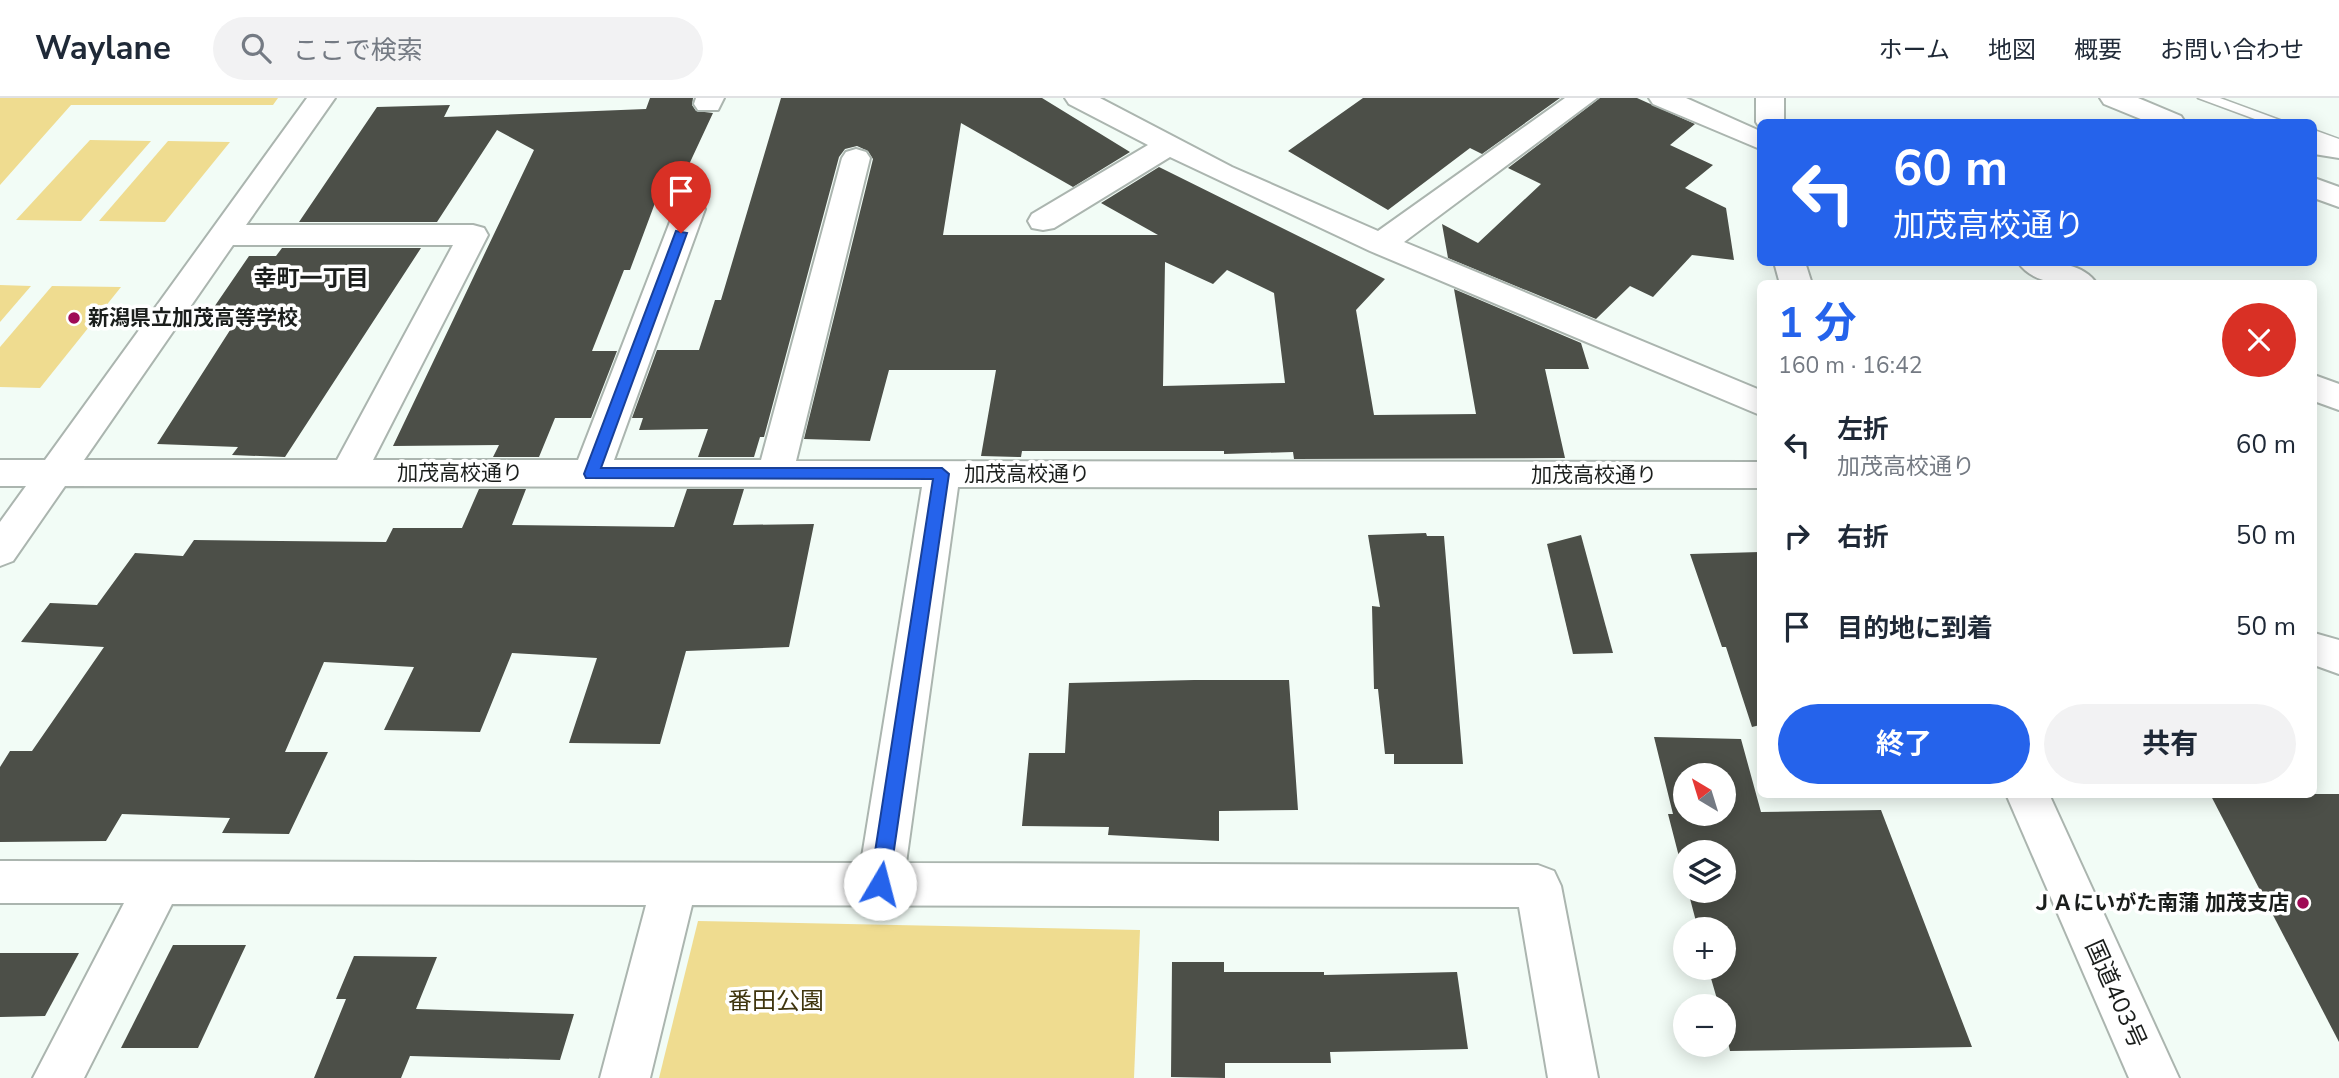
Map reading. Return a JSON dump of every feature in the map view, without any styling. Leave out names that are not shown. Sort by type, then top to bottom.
[{"type":"main road","points":[[0,551],[321,98]]},
{"type":"main road","points":[[1079,98],[1222,173],[1381,244],[1757,402]]},
{"type":"main road","points":[[1381,244],[1583,98]]},
{"type":"main road","points":[[1663,98],[1757,140]]},
{"type":"main road","points":[[1770,98],[1770,119]]},
{"type":"main road","points":[[2114,98],[2164,119]]},
{"type":"main road","points":[[1043,221],[1169,145]]},
{"type":"main road","points":[[2317,146],[2339,149]]},
{"type":"main road","points":[[775,474],[856,158]]},
{"type":"main road","points":[[2317,188],[2339,198]]},
{"type":"main road","points":[[591,474],[690,209]]},
{"type":"main road","points":[[224,234],[473,235],[348,473]]},
{"type":"main road","points":[[2043,266],[2072,280]]},
{"type":"main road","points":[[2317,388],[2339,398]]},
{"type":"main road","name":"加茂高校通り","points":[[0,473],[1757,475]]},
{"type":"main road","points":[[880,884],[942,474]]},
{"type":"main road","points":[[2317,650],[2339,657]]},
{"type":"main road","name":"国道403号","points":[[2029,798],[2154,1078]]},
{"type":"main road","points":[[0,882],[1538,886],[1573,1078]]},
{"type":"main road","points":[[58,1078],[159,882]]},
{"type":"main road","points":[[625,1078],[674,884]]},
{"type":"lane","points":[[2204,98],[2268,119]]},
{"type":"lane","points":[[2317,136],[2339,144]]},
{"type":"green space","points":[[0,98],[278,98],[273,105],[71,105],[0,185]]},
{"type":"green space","points":[[90,140],[151,141],[81,221],[16,220]]},
{"type":"green space","points":[[168,141],[230,142],[165,222],[99,221]]},
{"type":"green space","points":[[0,285],[31,286],[0,322]]},
{"type":"green space","points":[[52,286],[121,287],[40,388],[0,387],[0,347]]},
{"type":"green space","name":"番田公園","points":[[698,921],[1140,930],[1134,1078],[659,1078]]},
{"type":"building","points":[[650,98],[693,98],[692,105],[696,111],[713,113],[678,188],[661,187],[630,270],[624,270],[592,351],[617,351],[591,418],[555,418],[539,457],[493,457],[499,445],[393,446],[534,150],[497,130],[437,222],[299,222],[377,107],[450,105],[444,117],[646,109]]},
{"type":"building","points":[[781,98],[1042,98],[1130,152],[1073,187],[961,123],[943,235],[1158,235],[1101,203],[1159,167],[1385,279],[1356,310],[1374,415],[1476,414],[1454,289],[1581,343],[1589,369],[1545,369],[1565,458],[1294,459],[1293,452],[1224,454],[1224,451],[1022,451],[1021,457],[981,456],[996,370],[889,370],[870,441],[804,439],[873,159],[868,151],[857,146],[845,149],[839,157],[764,437],[760,437],[754,457],[698,457],[708,429],[639,430],[643,418],[632,418],[657,350],[699,350],[715,300],[721,300]],"holes":[[[1165,262],[1213,284],[1227,270],[1274,293],[1285,383],[1163,386]]]},
{"type":"building","points":[[1363,98],[1560,98],[1482,154],[1470,148],[1388,210],[1288,151]]},
{"type":"building","points":[[1600,98],[1637,98],[1695,124],[1670,145],[1713,165],[1685,188],[1726,208],[1734,260],[1692,255],[1653,297],[1630,286],[1596,319],[1448,258],[1442,224],[1478,243],[1541,184],[1508,168]]},
{"type":"building","points":[[282,248],[421,248],[285,457],[232,455],[238,447],[157,444],[241,313],[210,313],[249,256],[276,256]]},
{"type":"building","points":[[479,489],[526,489],[512,525],[674,527],[687,489],[744,489],[733,525],[814,524],[789,647],[686,651],[660,744],[569,743],[597,658],[512,653],[480,732],[384,730],[414,667],[324,662],[285,752],[328,752],[289,834],[222,833],[230,818],[122,814],[106,841],[0,842],[0,767],[10,751],[32,751],[104,647],[21,642],[50,603],[97,605],[135,553],[183,556],[194,540],[386,542],[393,528],[462,528]]},
{"type":"building","points":[[1426,533],[1427,536],[1444,536],[1463,764],[1394,764],[1394,754],[1385,754],[1378,689],[1374,689],[1372,606],[1380,607],[1368,535]]},
{"type":"building","points":[[1581,535],[1613,653],[1573,654],[1547,544]]},
{"type":"building","points":[[1757,552],[1757,726],[1752,727],[1726,647],[1722,647],[1690,554]]},
{"type":"building","points":[[1289,680],[1298,810],[1219,811],[1219,841],[1108,835],[1109,827],[1022,826],[1029,753],[1065,753],[1069,683]]},
{"type":"building","points":[[1654,737],[1741,739],[1761,812],[1881,810],[1972,1047],[1736,1051],[1736,994],[1716,994],[1711,980],[1736,980],[1736,917],[1695,917],[1691,903],[1736,903],[1736,840],[1675,840],[1668,814],[1673,814]]},
{"type":"building","name":"ＪＡにいがた南蒲 加茂支店","points":[[2317,794],[2339,794],[2339,1042],[2212,798],[2317,798]]},
{"type":"building","points":[[173,945],[246,945],[198,1048],[121,1048]]},
{"type":"building","points":[[0,953],[79,953],[45,1016],[0,1017]]},
{"type":"building","points":[[354,956],[437,957],[416,1009],[574,1014],[560,1060],[410,1056],[401,1078],[314,1078],[346,999],[336,999]]},
{"type":"building","points":[[1172,962],[1224,962],[1224,972],[1324,972],[1324,975],[1457,972],[1468,1049],[1330,1052],[1331,1063],[1225,1063],[1225,1078],[1171,1077]]},
{"type":"place","name":"新潟県立加茂高等学校","points":[[74,318]]},
{"type":"place","name":"ＪＡにいがた南蒲 加茂支店","points":[[2303,903]]},
{"type":"district","name":"幸町一丁目","points":[[311,278]]},
{"type":"route","points":[[681,233],[591,474],[942,474],[880,884]]}]
